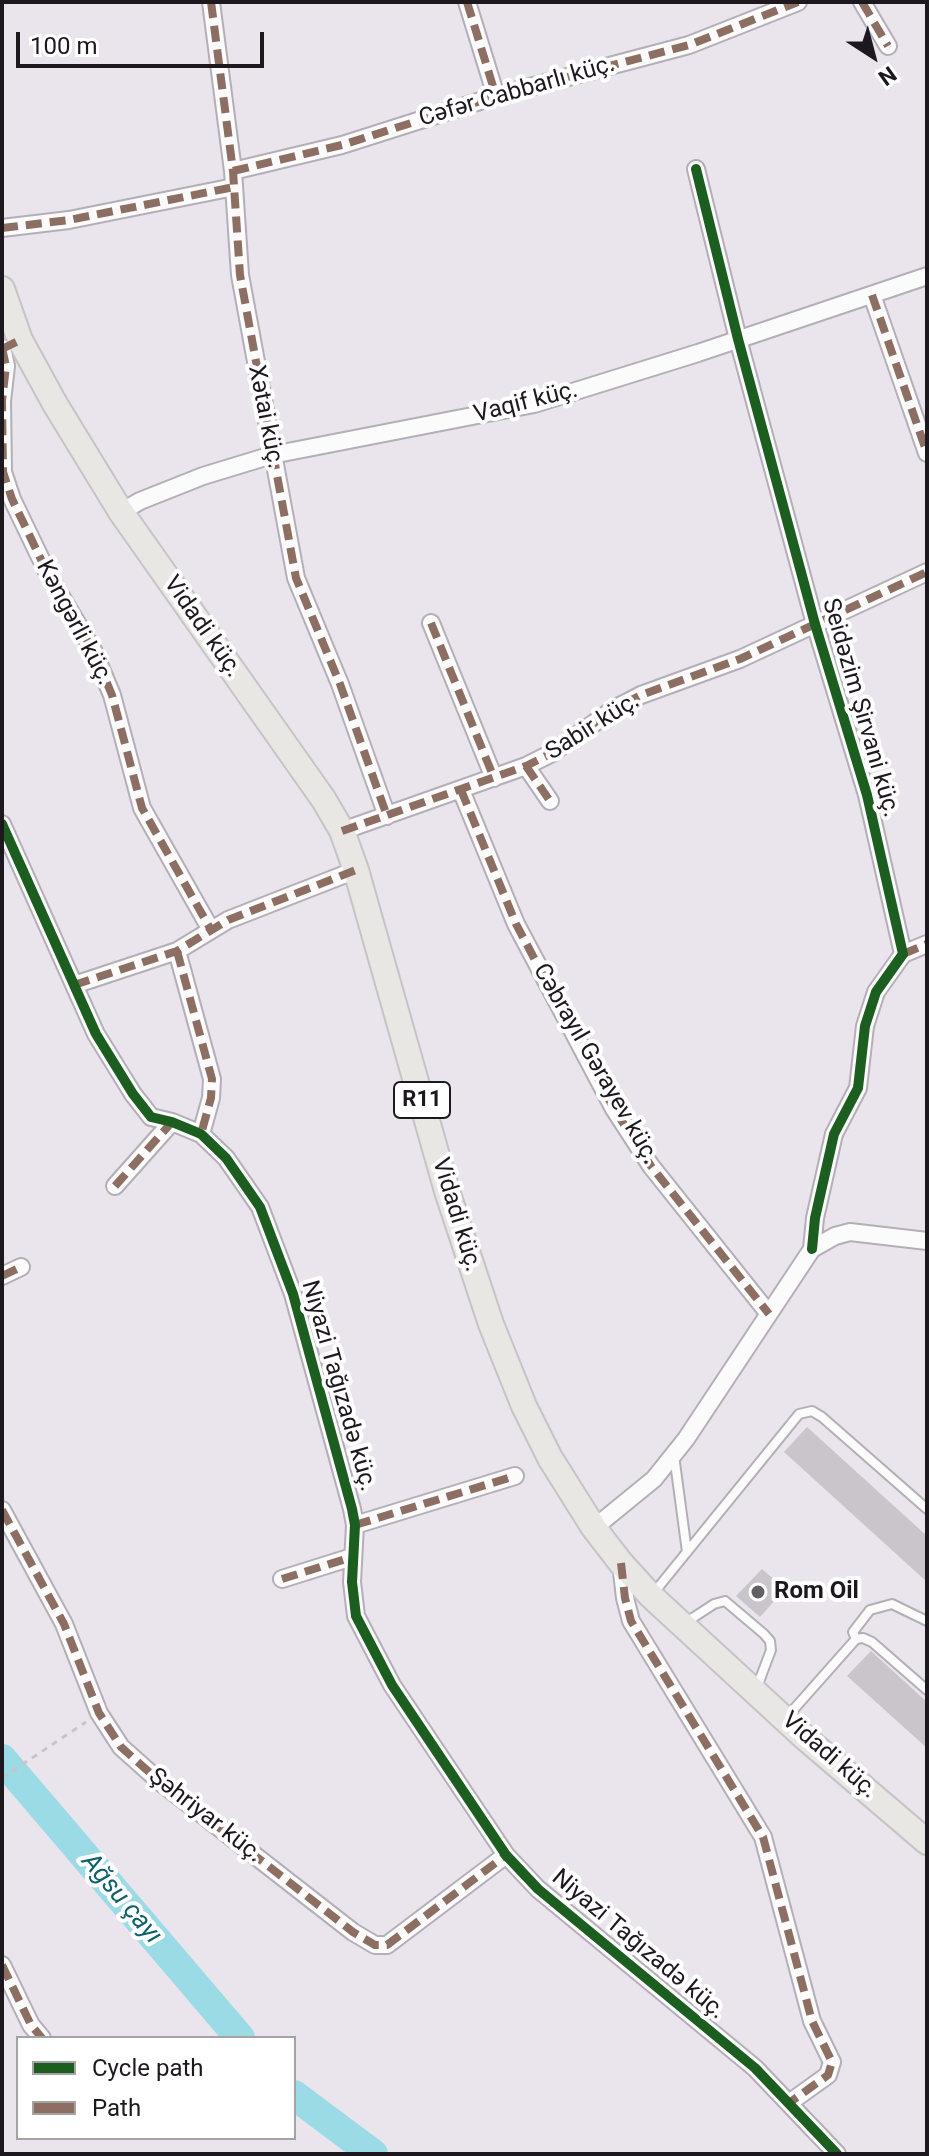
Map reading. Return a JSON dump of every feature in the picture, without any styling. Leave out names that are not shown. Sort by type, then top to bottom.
[{"type":"main road","name":"Vidadi küç.","points":[[2,289],[8,346],[55,404],[121,512],[324,800],[342,831],[356,870],[447,1191],[491,1324],[543,1445],[594,1528],[651,1596],[785,1719],[927,1842]]},
{"type":"street","name":"Xətai küç.","points":[[211,2],[234,179],[240,275],[296,578],[340,684],[387,816]]},
{"type":"street","points":[[467,2],[496,96]]},
{"type":"street","name":"Cəfər Cabbarlı küç.","points":[[2,228],[69,220],[234,179],[496,96],[689,45],[798,2]]},
{"type":"street","points":[[862,2],[888,46]]},
{"type":"street","name":"Seidəzim Şirvani küç.","points":[[696,169],[815,624],[867,795],[903,954]]},
{"type":"street","name":"Vaqif küç.","points":[[121,512],[140,501],[203,476],[272,455],[534,404],[927,276]]},
{"type":"street","points":[[872,295],[927,453]]},
{"type":"street","name":"Kəngərli küç.","points":[[8,346],[2,401],[3,472],[12,499],[49,576],[93,650],[112,695],[142,808],[211,930]]},
{"type":"street","name":"Sabir küç.","points":[[342,831],[526,766],[552,753],[614,709],[641,695],[740,659],[927,572]]},
{"type":"street","points":[[431,623],[494,778]]},
{"type":"street","points":[[526,766],[550,801]]},
{"type":"street","name":"Cəbrayıl Gərayev küç.","points":[[461,790],[516,924],[614,1109],[651,1166],[769,1314]]},
{"type":"street","name":"Niyazi Tağızadə küç.","points":[[2,824],[96,1034],[133,1094],[151,1117],[201,1134],[226,1158],[260,1207],[293,1294],[355,1525],[352,1557],[356,1616],[392,1685],[506,1855],[538,1889],[755,2068],[837,2154]]},
{"type":"street","points":[[74,985],[177,951],[228,920],[356,870]]},
{"type":"street","points":[[812,1249],[815,1218],[834,1134],[858,1088],[865,1026],[876,992],[903,954],[927,944]]},
{"type":"street","points":[[177,951],[212,1079],[211,1098],[201,1134]]},
{"type":"street","points":[[115,1186],[172,1122]]},
{"type":"street","points":[[594,1528],[654,1479],[674,1454],[812,1249],[835,1236],[850,1232],[927,1241]]},
{"type":"street","points":[[2,1276],[21,1267]]},
{"type":"street","points":[[355,1525],[515,1476]]},
{"type":"street","name":"Şəhriyar küç.","points":[[2,1510],[64,1624],[99,1713],[121,1747],[158,1780],[353,1932],[375,1945],[387,1945],[506,1855]]},
{"type":"street","points":[[282,1579],[352,1557]]},
{"type":"street","points":[[621,1563],[631,1621],[763,1837],[812,2021],[832,2062],[828,2075],[789,2103]]},
{"type":"street","points":[[2,1965],[31,2025],[40,2036]]},
{"type":"lane","points":[[651,1596],[799,1414],[812,1411],[822,1417],[927,1509]]},
{"type":"lane","points":[[674,1454],[687,1552]]},
{"type":"lane","points":[[682,1624],[714,1604],[725,1601],[764,1634],[770,1641],[771,1650],[756,1692]]},
{"type":"lane","points":[[856,1639],[853,1632],[870,1610],[892,1604],[927,1621]]},
{"type":"lane","points":[[785,1719],[856,1639],[872,1642],[927,1690]]},
{"type":"path","points":[[2,1778],[99,1713]]},
{"type":"building","points":[[807,1427],[927,1536],[927,1582],[784,1452]]},
{"type":"building","points":[[762,1569],[785,1589],[760,1617],[736,1596]]},
{"type":"building","points":[[871,1651],[927,1702],[927,1748],[847,1676]]},
{"type":"waterway","name":"Ağsu çayı","points":[[2,1759],[238,2036]]},
{"type":"waterway","name":"Ağsu çayı","points":[[296,2096],[373,2154]]},
{"type":"marked path","points":[[211,2],[233,171],[240,275],[296,578],[340,684],[387,816]]},
{"type":"marked path","points":[[467,2],[496,96]]},
{"type":"marked path","points":[[233,171],[342,145],[496,96],[689,45],[798,2]]},
{"type":"marked path","points":[[862,2],[888,46]]},
{"type":"marked path","points":[[2,228],[69,220],[234,187]]},
{"type":"marked path","points":[[872,295],[927,453]]},
{"type":"marked path","points":[[2,349],[20,340]]},
{"type":"marked path","points":[[2,348],[6,366],[2,401],[3,472],[12,499],[49,576],[93,650],[112,695],[142,808],[211,930]]},
{"type":"marked path","points":[[342,831],[526,766],[552,753],[614,709],[641,695],[740,659],[927,572]]},
{"type":"marked path","points":[[431,623],[494,778]]},
{"type":"marked path","points":[[526,766],[550,801]]},
{"type":"marked path","points":[[461,790],[516,924],[614,1109],[651,1166],[769,1314]]},
{"type":"marked path","points":[[74,985],[177,951],[228,920],[356,870]]},
{"type":"marked path","points":[[903,954],[927,944]]},
{"type":"marked path","points":[[177,951],[212,1079],[211,1098],[201,1134]]},
{"type":"marked path","points":[[115,1186],[172,1122]]},
{"type":"marked path","points":[[2,1276],[21,1267]]},
{"type":"marked path","points":[[355,1525],[515,1476]]},
{"type":"marked path","points":[[2,1510],[64,1624],[99,1713],[121,1747],[158,1780],[353,1932],[375,1945],[387,1945],[506,1855]]},
{"type":"marked path","points":[[282,1579],[352,1557]]},
{"type":"marked path","points":[[621,1563],[631,1621],[763,1837],[812,2021],[832,2062],[828,2075],[789,2103]]},
{"type":"marked path","points":[[2,1965],[31,2025],[40,2036]]},
{"type":"cycle path","points":[[696,169],[815,624],[867,795],[903,954],[876,992],[865,1026],[858,1088],[834,1134],[815,1218],[812,1249]]},
{"type":"cycle path","points":[[2,824],[96,1034],[133,1094],[151,1117],[201,1134],[226,1158],[260,1207],[293,1294],[352,1509],[355,1525],[352,1582],[356,1616],[392,1685],[506,1855],[538,1889],[755,2068],[837,2154]]},
{"type":"place","name":"Rom Oil","points":[[758,1592]]}]
